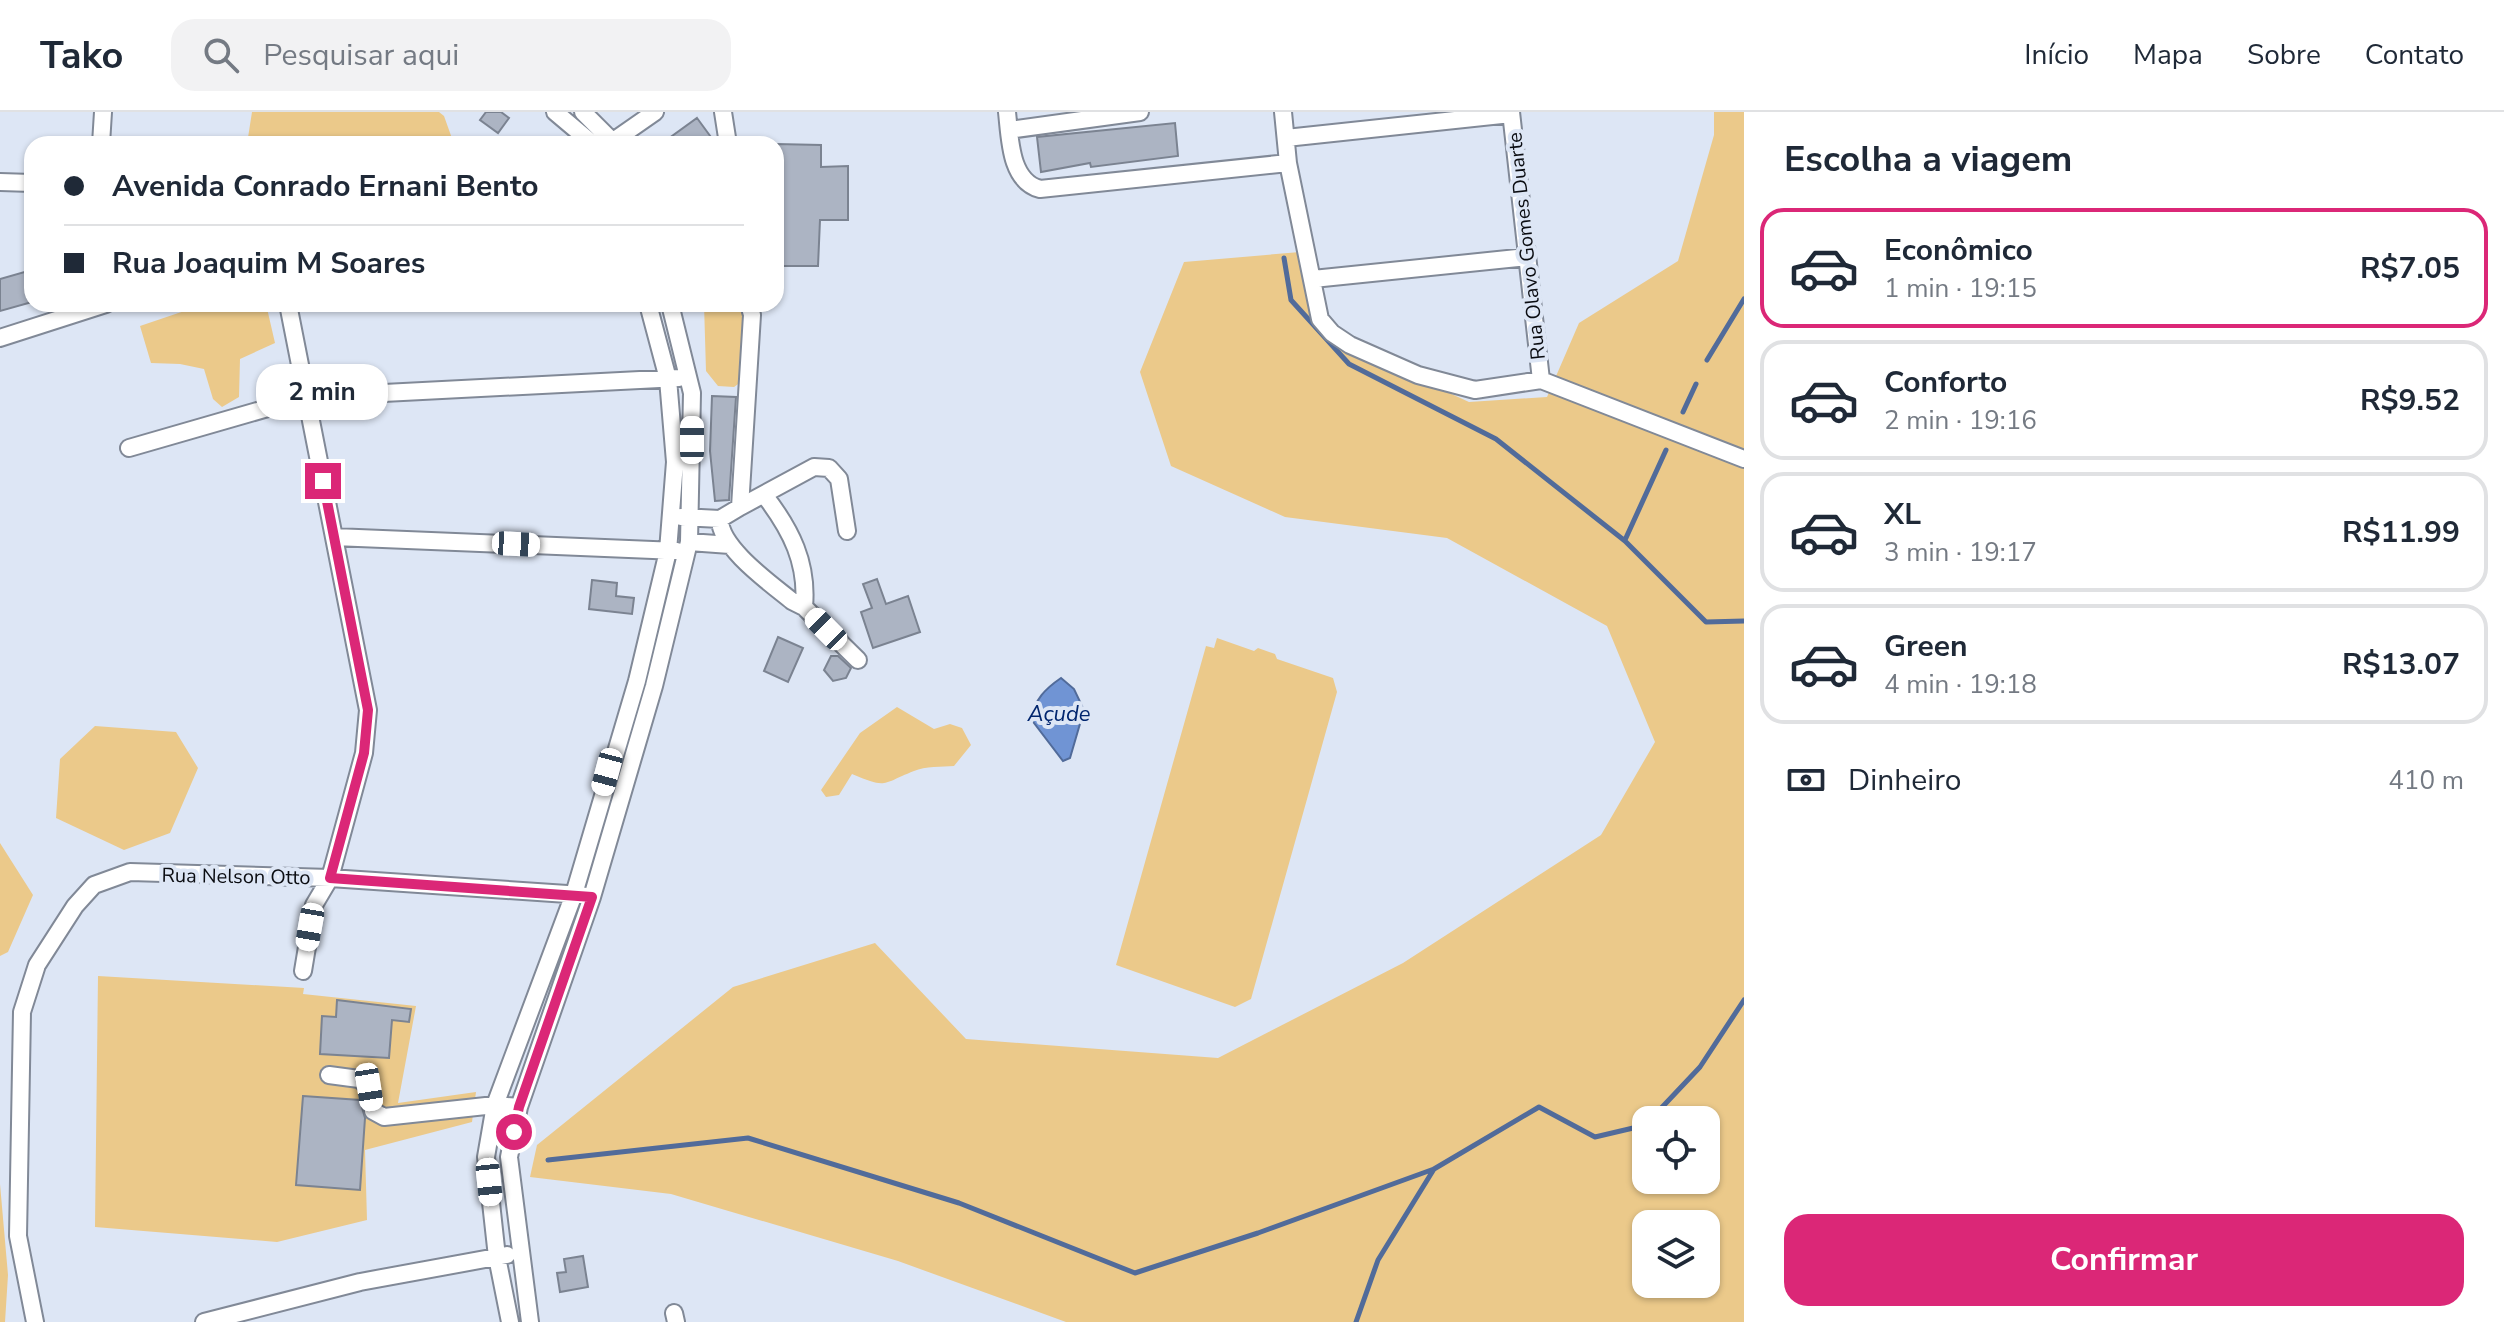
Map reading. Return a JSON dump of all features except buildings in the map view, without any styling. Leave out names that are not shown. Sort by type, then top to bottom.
[{"type":"street","points":[[102,136],[103,112]]},
{"type":"street","points":[[555,112],[584,136]]},
{"type":"street","points":[[583,112],[606,136]]},
{"type":"street","points":[[622,136],[655,112]]},
{"type":"street","points":[[723,112],[727,136]]},
{"type":"street","points":[[1007,112],[1018,173],[1027,185],[1040,189],[1288,163]]},
{"type":"street","points":[[1009,130],[1140,112]]},
{"type":"street","points":[[1283,112],[1288,163],[1320,319],[1332,333],[1350,345],[1418,375],[1457,388],[1475,390],[1541,380],[1744,459]]},
{"type":"street","points":[[1286,138],[1511,113]]},
{"type":"street","name":"Rua Olavo Gomes Duarte","points":[[1511,113],[1541,380]]},
{"type":"street","points":[[0,182],[24,183]]},
{"type":"street","points":[[1313,279],[1527,257]]},
{"type":"street","points":[[0,338],[78,312]]},
{"type":"street","points":[[290,312],[368,710],[364,753],[330,878],[314,905],[303,971]]},
{"type":"street","points":[[510,1322],[497,1257],[486,1157],[495,1105],[574,894],[637,681],[668,551],[675,462],[668,379],[650,312]]},
{"type":"street","points":[[530,1322],[509,1157],[519,1107],[592,897],[654,686],[688,547],[692,450],[689,378],[672,312]]},
{"type":"street","points":[[740,507],[751,312]]},
{"type":"street","points":[[129,448],[306,397],[689,378]]},
{"type":"street","points":[[671,517],[720,519],[814,467],[829,468],[839,479],[847,531]]},
{"type":"street","points":[[765,496],[796,543],[806,581],[804,607]]},
{"type":"street","points":[[720,519],[720,531],[730,545],[792,601],[804,607],[858,660]]},
{"type":"street","points":[[334,537],[668,551],[730,545]]},
{"type":"street","points":[[637,681],[654,686]]},
{"type":"street","name":"Rua Nelson Otto","points":[[35,1322],[18,1236],[22,1012],[37,965],[75,906],[94,885],[130,872],[330,878],[592,897]]},
{"type":"street","points":[[329,1075],[359,1079],[369,1087],[373,1111],[384,1117],[495,1105],[519,1107]]},
{"type":"street","points":[[215,1321],[360,1282],[519,1253]]},
{"type":"shaded area","points":[[252,112],[439,112],[444,116],[451,136],[248,136]]},
{"type":"shaded area","points":[[1714,112],[1744,112],[1744,1322],[1066,1322],[898,1261],[671,1194],[530,1177],[537,1145],[733,987],[875,943],[966,1039],[1218,1058],[1403,963],[1601,835],[1655,742],[1607,626],[1447,538],[1285,517],[1171,466],[1140,372],[1184,262],[1300,252],[1323,335],[1469,402],[1547,397],[1579,323],[1678,261],[1714,135]]},
{"type":"shaded area","points":[[181,312],[268,312],[275,343],[240,359],[239,397],[222,407],[213,399],[204,369],[151,363],[140,326]]},
{"type":"shaded area","points":[[704,312],[745,312],[741,382],[734,387],[718,386],[706,371]]},
{"type":"shaded area","points":[[1217,638],[1254,651],[1258,648],[1275,654],[1277,659],[1333,678],[1337,692],[1251,999],[1235,1007],[1116,965],[1206,646],[1214,648]]},
{"type":"shaded area","points":[[897,707],[934,729],[950,724],[962,728],[971,745],[954,766],[918,769],[884,783],[852,774],[839,795],[826,797],[821,790],[860,733]]},
{"type":"shaded area","points":[[95,726],[176,732],[198,768],[170,833],[124,850],[56,818],[60,759]]},
{"type":"shaded area","points":[[0,843],[33,895],[8,952],[0,956]]},
{"type":"shaded area","points":[[98,976],[304,988],[303,994],[416,1006],[398,1103],[476,1092],[472,1122],[365,1150],[367,1220],[277,1242],[95,1227]]},
{"type":"shaded area","points":[[0,1184],[8,1275],[5,1322],[0,1322]]},
{"type":"water","name":"Açude","points":[[1061,678],[1074,689],[1084,710],[1070,758],[1063,761],[1031,719],[1042,695]]},
{"type":"waterway","points":[[1284,258],[1291,300],[1349,364],[1496,439],[1625,541],[1706,622],[1744,621]]},
{"type":"waterway","points":[[1707,360],[1744,299]]},
{"type":"waterway","points":[[1683,412],[1696,384]]},
{"type":"waterway","points":[[1625,540],[1666,450]]},
{"type":"waterway","points":[[1663,1106],[1700,1067],[1744,1000]]},
{"type":"waterway","points":[[1356,1322],[1378,1260],[1434,1169],[1539,1107],[1595,1137],[1632,1128]]},
{"type":"waterway","points":[[548,1160],[748,1138],[959,1203],[1135,1273],[1258,1233],[1434,1169]]},
{"type":"route","points":[[323,481],[368,710],[364,753],[330,878],[592,897],[519,1107],[514,1132]]}]
